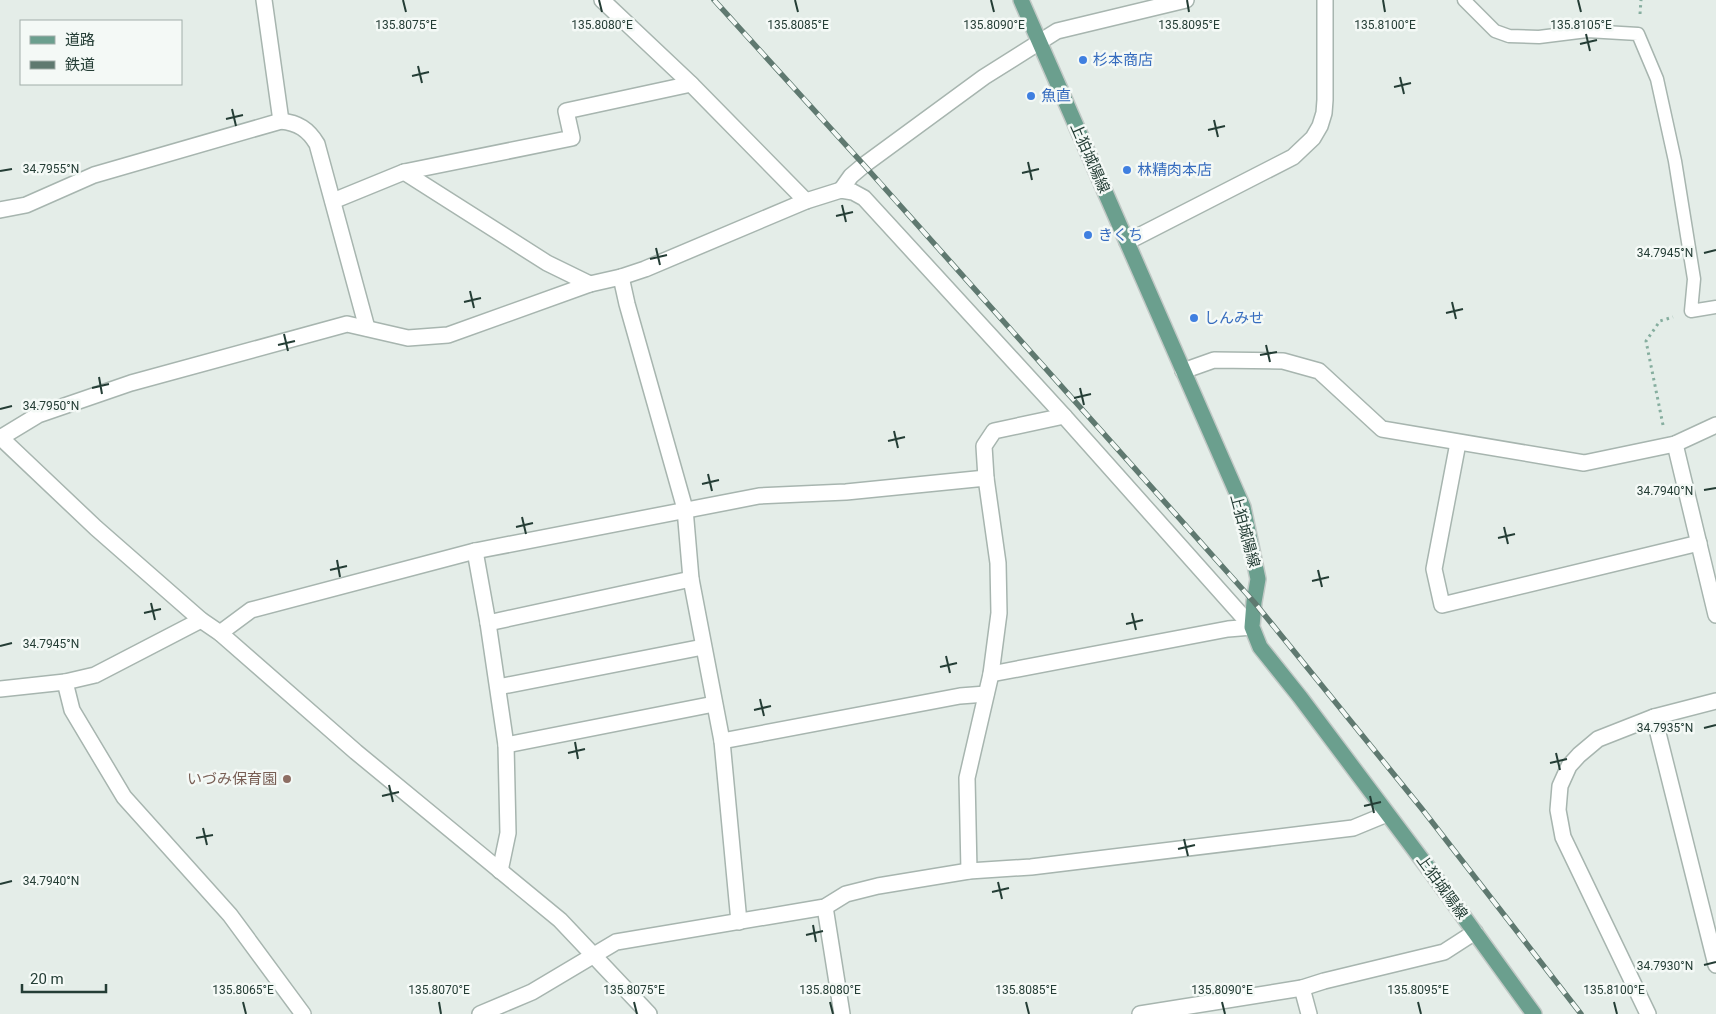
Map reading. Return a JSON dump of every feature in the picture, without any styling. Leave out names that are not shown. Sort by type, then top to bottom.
[{"type":"main road","name":"上狛城陽線","points":[[1021,0],[1243,507],[1258,579],[1252,627],[1260,647],[1300,696],[1534,1014]]},
{"type":"street","points":[[264,0],[281,121]]},
{"type":"street","points":[[602,0],[691,84],[806,201]]},
{"type":"street","points":[[841,190],[851,176],[864,165],[984,77],[1057,32],[1186,0]]},
{"type":"street","points":[[1127,242],[1293,157],[1313,138],[1320,126],[1325,100],[1325,0]]},
{"type":"street","points":[[333,200],[404,172],[572,138],[566,111],[691,84]]},
{"type":"street","points":[[0,210],[26,205],[94,175],[281,121],[292,122],[311,134],[317,144],[367,328]]},
{"type":"street","points":[[404,172],[547,263],[590,284]]},
{"type":"street","points":[[649,1014],[560,920],[356,752],[220,633],[200,620],[96,528],[0,437],[38,415],[131,383],[347,324],[408,338],[448,335],[590,284],[645,270],[806,201],[841,190],[853,192],[864,198],[1064,416],[1252,627]]},
{"type":"street","points":[[622,277],[627,304],[685,509],[691,579],[722,741],[739,922]]},
{"type":"street","points":[[1183,371],[1214,360],[1283,361],[1319,371],[1382,429],[1584,463],[1671,445],[1716,425]]},
{"type":"street","points":[[969,871],[967,778],[991,674],[999,613],[998,563],[986,478],[984,446],[994,431],[1064,416]]},
{"type":"street","points":[[1458,443],[1434,569],[1442,605],[1699,543]]},
{"type":"street","points":[[1671,445],[1716,611]]},
{"type":"street","points":[[220,633],[251,610],[475,551],[759,496],[846,492],[986,478]]},
{"type":"street","points":[[475,551],[488,623],[506,746],[508,832],[500,871]]},
{"type":"street","points":[[488,623],[691,579]]},
{"type":"street","points":[[0,689],[65,682],[95,675],[200,620]]},
{"type":"street","points":[[991,674],[1228,629],[1252,627]]},
{"type":"street","points":[[498,687],[703,647]]},
{"type":"street","points":[[65,682],[72,710],[124,797],[230,915],[303,1014]]},
{"type":"street","points":[[722,741],[960,696],[986,694]]},
{"type":"street","points":[[1648,1014],[1563,837],[1558,810],[1558,794],[1562,778],[1569,766],[1598,739],[1654,717],[1716,701]]},
{"type":"street","points":[[506,746],[714,704]]},
{"type":"street","points":[[1654,717],[1716,965]]},
{"type":"street","points":[[480,1014],[532,992],[616,942],[825,908],[846,894],[878,886],[969,871],[1032,867],[1353,828],[1387,814]]},
{"type":"street","points":[[825,908],[842,1014]]},
{"type":"street","points":[[1140,1014],[1231,1001],[1302,988],[1444,952],[1475,932]]},
{"type":"street","points":[[1302,988],[1309,1014]]},
{"type":"lane","points":[[1464,0],[1495,31],[1509,36],[1540,37],[1587,30],[1638,34],[1657,79],[1675,161],[1694,279],[1690,311],[1716,307]]},
{"type":"path","points":[[1671,445],[1646,341],[1660,321],[1690,311]]},
{"type":"railway","points":[[714,0],[1254,602],[1422,809],[1581,1014]]},
{"type":"place","name":"杉本商店","points":[[1083,60]]},
{"type":"place","name":"魚直","points":[[1031,96]]},
{"type":"place","name":"林精肉本店","points":[[1127,170]]},
{"type":"place","name":"きくち","points":[[1088,235]]},
{"type":"place","name":"しんみせ","points":[[1194,318]]},
{"type":"place","name":"いづみ保育園","points":[[287,779]]}]
